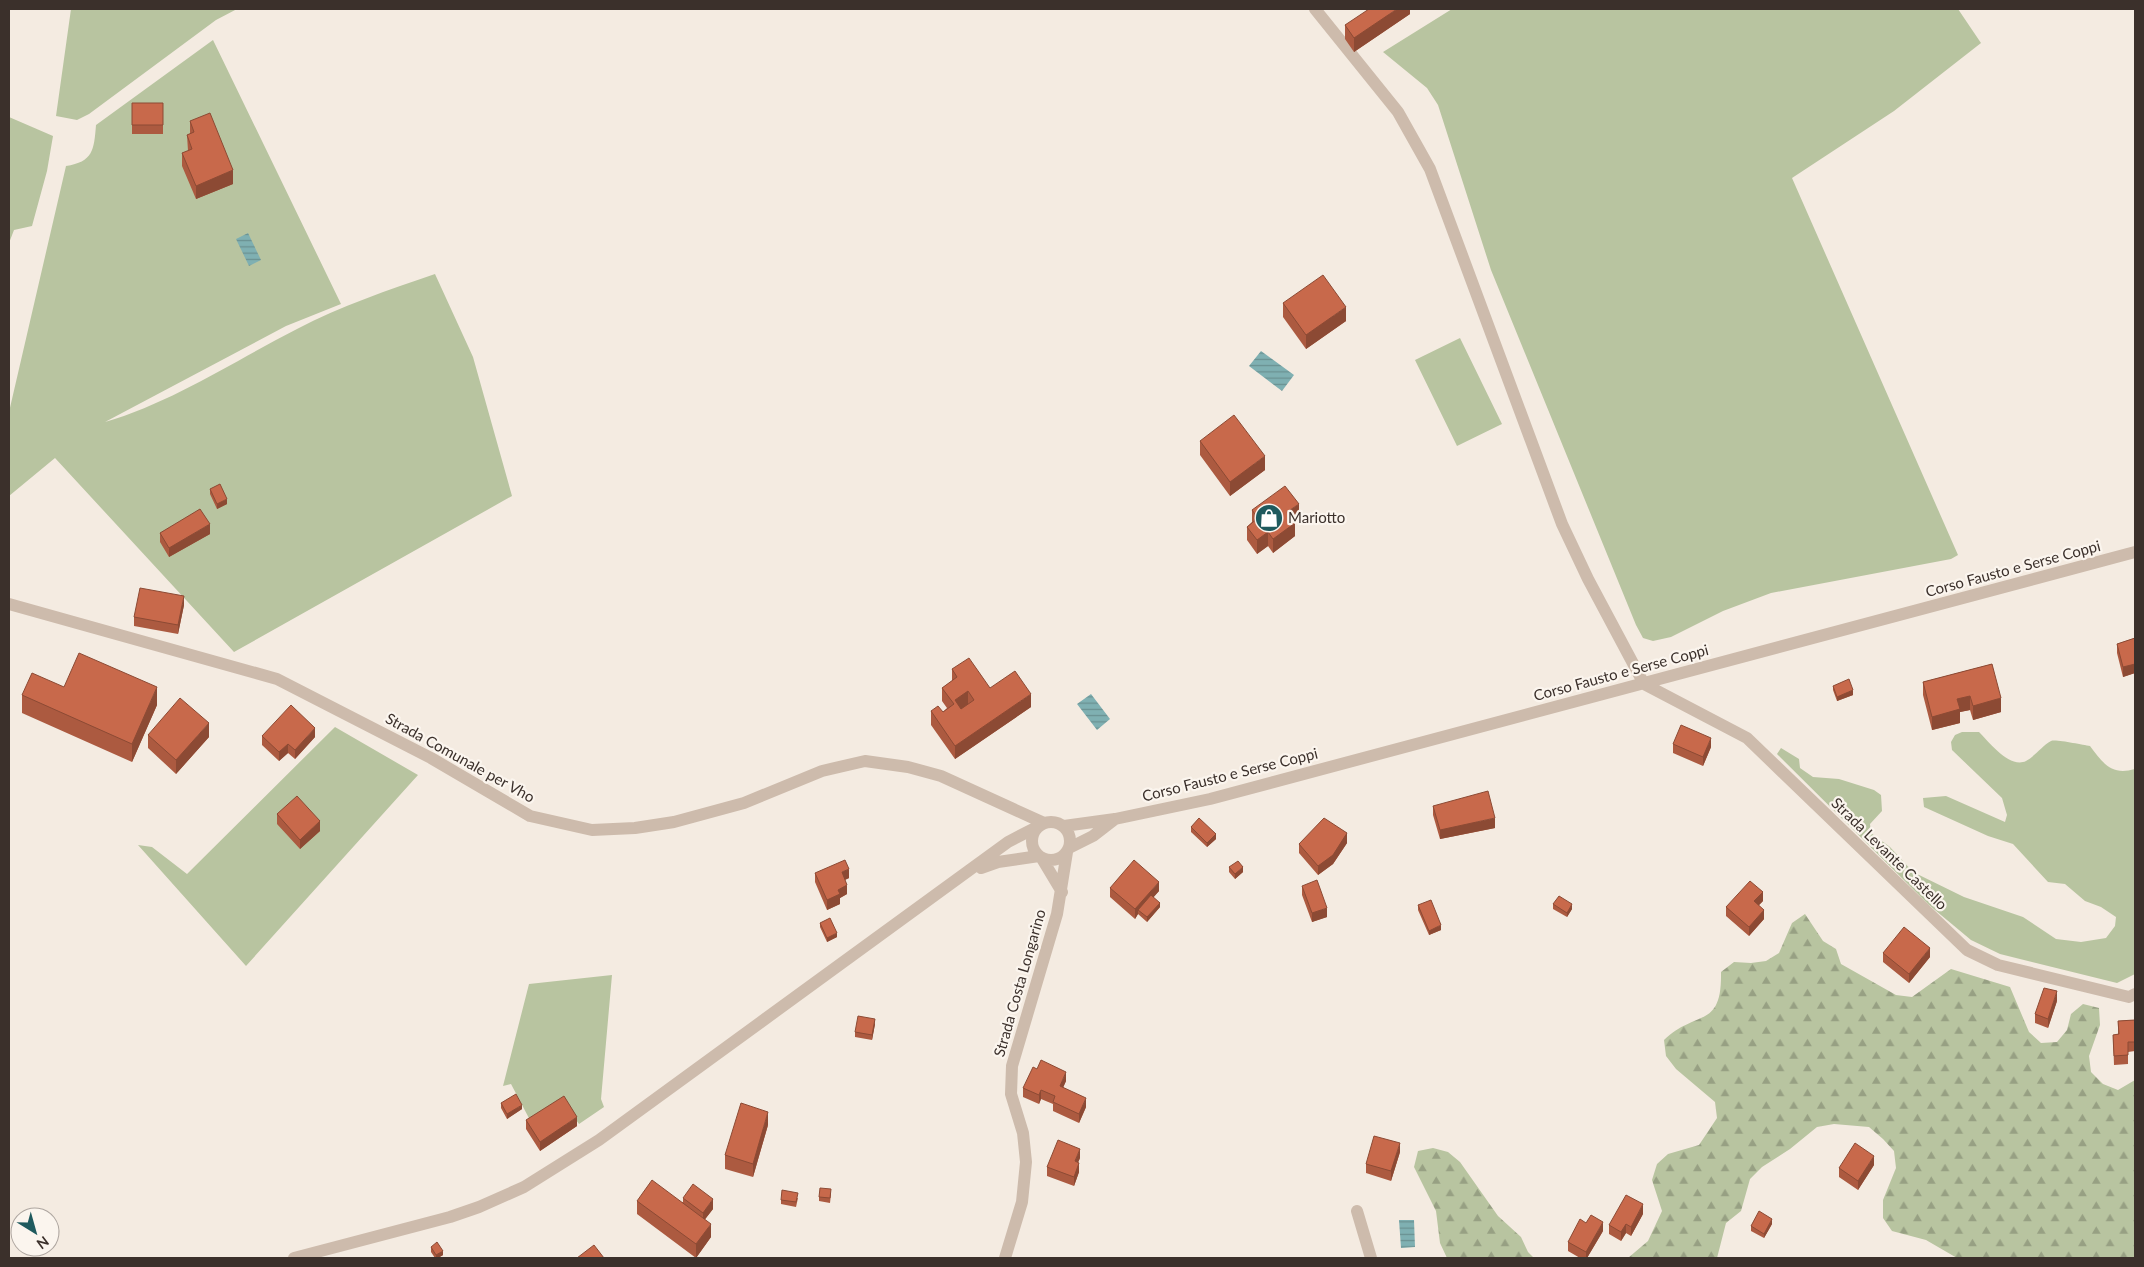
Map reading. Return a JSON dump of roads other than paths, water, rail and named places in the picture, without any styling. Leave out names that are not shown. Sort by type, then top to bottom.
[{"type":"street","points":[[1315,9],[1398,112],[1430,169],[1562,524],[1588,579],[1644,684]]},
{"type":"street","name":"Corso Fausto e Serse Coppi","points":[[1064,826],[1115,819],[1210,799],[2135,552]]},
{"type":"street","name":"Strada Comunale per Vho","points":[[9,604],[278,679],[432,758],[530,816],[592,830],[635,828],[674,822],[744,803],[822,771],[865,761],[908,767],[940,776],[1041,825]]},
{"type":"street","name":"Strada Levante Castello","points":[[1644,684],[1747,738],[1966,950],[1998,965],[2070,984],[2129,997],[2135,994]]},
{"type":"street","points":[[966,873],[998,862],[1040,857],[1051,860],[1063,856],[1068,850],[1093,836],[1115,819]]},
{"type":"street","points":[[294,1258],[450,1217],[479,1207],[524,1187],[599,1140],[1008,842],[1041,825],[1056,822],[1064,826],[1070,838],[1068,850]]},
{"type":"street","points":[[1041,825],[1032,836],[1033,848],[1062,892]]},
{"type":"street","name":"Strada Costa Longarino","points":[[1005,1258],[1022,1202],[1026,1162],[1023,1133],[1011,1094],[1012,1066],[1057,914],[1068,850]]},
{"type":"street","points":[[1357,1211],[1371,1258]]},
{"type":"water","points":[[248,233],[261,260],[249,266],[236,239]]},
{"type":"water","points":[[1261,351],[1294,375],[1282,391],[1249,366]]},
{"type":"water","points":[[1091,694],[1110,719],[1097,730],[1077,704]]},
{"type":"water","points":[[1399,1220],[1414,1220],[1415,1247],[1401,1248]]},
{"type":"place","name":"Mariotto","points":[[1269,518]]}]
